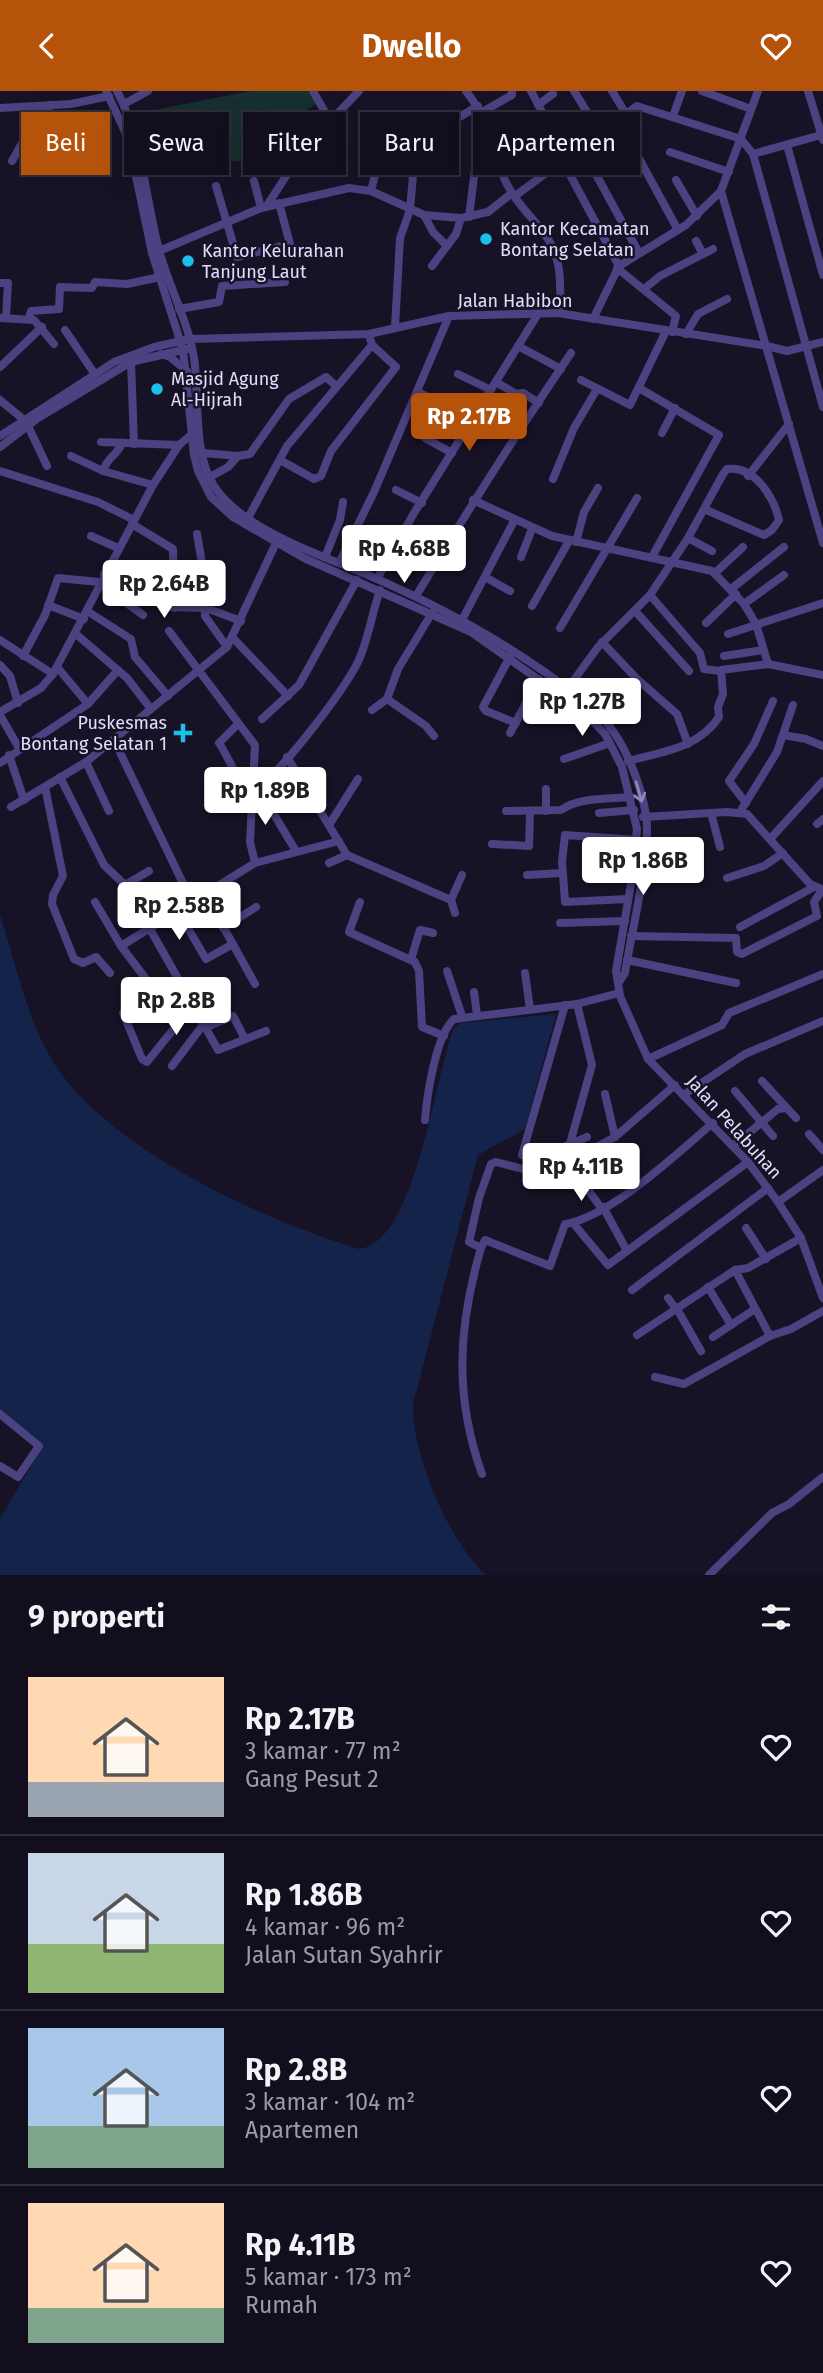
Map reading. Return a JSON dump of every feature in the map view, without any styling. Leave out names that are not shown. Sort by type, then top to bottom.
[{"type":"street","points":[[124,104],[148,91]]},
{"type":"street","points":[[313,91],[325,112]]},
{"type":"street","points":[[339,112],[359,91]]},
{"type":"street","points":[[466,91],[480,109],[513,194],[554,245],[561,301],[558,313]]},
{"type":"street","points":[[459,120],[512,95],[513,91]]},
{"type":"street","points":[[531,91],[541,112]]},
{"type":"street","points":[[574,91],[587,112]]},
{"type":"street","points":[[612,91],[620,112]]},
{"type":"street","points":[[673,116],[682,91]]},
{"type":"street","points":[[702,91],[751,109]]},
{"type":"street","points":[[593,319],[618,267],[678,230],[697,216],[722,191],[758,91]]},
{"type":"street","points":[[753,154],[822,137],[808,91]]},
{"type":"street","points":[[111,93],[124,104],[136,137],[159,251],[179,309],[203,453],[210,477],[225,501],[277,540],[325,557],[463,618],[583,711],[610,743],[631,797],[641,841]]},
{"type":"street","points":[[0,108],[51,105],[111,93]]},
{"type":"street","points":[[111,93],[128,138],[152,253],[186,344],[191,435],[198,471],[211,497],[219,506],[277,540],[511,653],[568,688],[606,722],[628,761],[646,816],[631,936],[627,960],[619,982]]},
{"type":"street","points":[[538,104],[553,94]]},
{"type":"street","points":[[12,161],[30,129],[51,105]]},
{"type":"street","points":[[631,112],[641,106],[741,139],[753,154],[823,407]]},
{"type":"street","points":[[787,145],[823,275]]},
{"type":"street","points":[[670,152],[729,172]]},
{"type":"street","points":[[640,153],[678,230]]},
{"type":"street","points":[[263,207],[284,175]]},
{"type":"street","points":[[371,191],[375,175]]},
{"type":"street","points":[[395,327],[400,238],[410,211],[413,175]]},
{"type":"street","points":[[432,267],[465,218],[474,175]]},
{"type":"street","points":[[570,175],[618,267],[677,317],[628,405],[581,380]]},
{"type":"street","points":[[596,175],[639,253]]},
{"type":"street","points":[[159,251],[263,207],[349,188],[371,191],[410,211],[424,215],[465,218],[494,209],[541,176]]},
{"type":"street","points":[[676,180],[697,216]]},
{"type":"street","points":[[254,181],[263,207]]},
{"type":"street","points":[[216,186],[237,257],[290,244],[279,203]]},
{"type":"street","points":[[722,191],[823,543]]},
{"type":"street","points":[[424,215],[433,232],[447,246]]},
{"type":"street","points":[[696,241],[703,254]]},
{"type":"street","points":[[644,289],[660,276],[713,249]]},
{"type":"street","points":[[29,318],[31,311],[59,309],[60,287],[92,288],[95,282],[127,284],[160,277]]},
{"type":"street","points":[[179,309],[218,302],[222,286],[285,282]]},
{"type":"street","points":[[0,283],[8,283],[3,317],[29,318],[41,327],[54,344]]},
{"type":"street","points":[[686,334],[698,314],[727,299]]},
{"type":"street","name":"Jalan Habibon","points":[[186,344],[369,334],[449,316],[558,313],[767,346],[779,351],[823,342]]},
{"type":"street","points":[[377,579],[538,314]]},
{"type":"street","points":[[339,563],[374,492],[449,316]]},
{"type":"street","points":[[0,367],[41,327]]},
{"type":"street","points":[[65,330],[94,373]]},
{"type":"street","points":[[280,460],[314,479],[321,476],[331,451],[396,367],[372,345],[369,334]]},
{"type":"street","points":[[50,406],[131,362],[186,344]]},
{"type":"street","points":[[0,436],[25,423],[94,373],[126,356],[186,344]]},
{"type":"street","points":[[248,517],[287,446],[372,345]]},
{"type":"street","points":[[518,347],[561,369]]},
{"type":"street","points":[[416,596],[473,500],[571,353]]},
{"type":"street","points":[[160,354],[170,357],[187,371]]},
{"type":"street","points":[[131,362],[134,444]]},
{"type":"street","points":[[458,374],[516,394],[523,393],[540,403]]},
{"type":"street","points":[[203,453],[238,456],[256,449],[272,419],[289,399],[326,377],[336,386]]},
{"type":"street","points":[[639,388],[717,432],[718,436],[652,557]]},
{"type":"street","points":[[553,479],[574,428],[597,389]]},
{"type":"street","points":[[417,391],[493,435]]},
{"type":"street","points":[[0,400],[25,423],[47,466]]},
{"type":"street","points":[[662,433],[675,408]]},
{"type":"street","points":[[0,447],[25,423]]},
{"type":"street","points":[[748,476],[789,424]]},
{"type":"street","points":[[19,748],[0,713],[41,688],[55,671],[153,485],[179,445],[191,435]]},
{"type":"street","points":[[425,438],[452,453]]},
{"type":"street","points":[[101,442],[179,445]]},
{"type":"street","points":[[103,471],[109,458],[118,454],[122,443]]},
{"type":"street","points":[[71,456],[103,471],[153,485]]},
{"type":"street","points":[[210,477],[228,467],[238,456]]},
{"type":"street","points":[[568,688],[603,642],[636,612],[650,595],[674,561],[727,469],[748,476],[767,489],[778,516],[777,524],[770,533],[764,535],[704,509]]},
{"type":"street","points":[[0,471],[98,502],[173,549],[174,608]]},
{"type":"street","points":[[532,606],[572,541],[598,488]]},
{"type":"street","points":[[396,490],[422,503]]},
{"type":"street","points":[[560,628],[637,498]]},
{"type":"street","points":[[473,500],[532,529],[608,549],[702,566],[715,573],[734,591],[756,624],[768,664]]},
{"type":"street","points":[[325,557],[340,520],[343,502]]},
{"type":"street","points":[[463,618],[514,521]]},
{"type":"street","points":[[521,557],[532,529]]},
{"type":"street","points":[[197,534],[205,574],[206,618],[227,647]]},
{"type":"street","points":[[91,536],[118,548]]},
{"type":"street","points":[[688,538],[712,551]]},
{"type":"street","points":[[11,807],[86,762],[227,647],[277,540]]},
{"type":"street","points":[[715,573],[743,547]]},
{"type":"street","points":[[706,623],[734,591],[784,547]]},
{"type":"street","points":[[744,604],[785,575]]},
{"type":"street","points":[[485,577],[510,591]]},
{"type":"street","points":[[23,656],[58,578],[101,580],[174,608],[206,608],[241,621]]},
{"type":"street","points":[[101,580],[143,615]]},
{"type":"street","points":[[261,719],[299,685],[357,580]]},
{"type":"street","points":[[238,724],[219,742],[245,794],[254,793],[287,757],[358,661],[380,590]]},
{"type":"street","points":[[650,595],[701,653],[703,668],[720,671],[768,664],[823,675]]},
{"type":"street","points":[[727,634],[823,603]]},
{"type":"street","points":[[48,605],[85,615],[131,639],[135,657],[168,696]]},
{"type":"street","points":[[636,612],[689,671]]},
{"type":"street","points":[[372,711],[387,699],[398,669],[432,613]]},
{"type":"street","points":[[169,631],[255,745],[250,842],[255,863]]},
{"type":"street","points":[[76,634],[118,670],[151,709]]},
{"type":"street","points":[[233,638],[288,696]]},
{"type":"street","points":[[0,640],[23,656],[55,671],[88,704]]},
{"type":"street","points":[[603,642],[637,679],[677,714],[688,744]]},
{"type":"street","points":[[724,656],[764,650]]},
{"type":"street","points":[[511,653],[483,707],[486,711],[516,723]]},
{"type":"street","points":[[0,665],[28,697]]},
{"type":"street","points":[[24,800],[3,759],[88,704],[118,670]]},
{"type":"street","points":[[628,761],[688,744],[711,728],[719,717],[718,707],[723,694],[720,671]]},
{"type":"street","points":[[510,733],[540,679]]},
{"type":"street","points":[[13,683],[18,703]]},
{"type":"street","points":[[387,699],[426,726],[434,736]]},
{"type":"street","points":[[746,803],[729,781],[754,744],[773,701]]},
{"type":"street","points":[[740,812],[770,766],[793,705]]},
{"type":"street","points":[[783,735],[823,746]]},
{"type":"street","points":[[114,740],[192,902]]},
{"type":"street","points":[[564,759],[610,743]]},
{"type":"street","points":[[287,757],[347,855],[451,900]]},
{"type":"street","points":[[86,762],[109,811]]},
{"type":"street","points":[[60,777],[104,865],[125,885],[218,1050],[266,1031]]},
{"type":"street","points":[[329,825],[358,779]]},
{"type":"street","points":[[209,804],[241,782]]},
{"type":"street","points":[[45,786],[63,876],[52,895],[52,904],[74,959],[83,963],[96,957],[110,973]]},
{"type":"street","points":[[771,838],[821,786]]},
{"type":"street","points":[[546,789],[546,811]]},
{"type":"street","points":[[254,793],[296,851]]},
{"type":"street","points":[[506,811],[546,811],[596,800],[631,797]]},
{"type":"street","points":[[492,844],[529,846],[530,812]]},
{"type":"street","points":[[599,814],[646,816],[740,812],[754,820],[820,889]]},
{"type":"street","points":[[711,813],[720,847]]},
{"type":"street","points":[[628,899],[566,902],[562,873],[567,833],[641,841],[685,841]]},
{"type":"street","points":[[121,946],[255,863],[339,841]]},
{"type":"street","name":"Jalan Pelabuhan","points":[[641,841],[616,971],[619,993],[649,1059],[713,1123],[748,1162],[778,1202],[801,1238],[823,1298]]},
{"type":"street","points":[[727,878],[764,866],[783,853]]},
{"type":"street","points":[[329,863],[347,855]]},
{"type":"street","points":[[125,885],[149,871]]},
{"type":"street","points":[[527,875],[562,873]]},
{"type":"street","points":[[455,913],[451,900],[462,875]]},
{"type":"street","points":[[631,936],[736,938],[737,952],[742,954],[817,916],[814,902],[820,889]]},
{"type":"street","points":[[740,927],[820,889]]},
{"type":"street","points":[[205,894],[255,983]]},
{"type":"street","points":[[95,902],[121,946],[178,1023]]},
{"type":"street","points":[[360,902],[350,930],[351,935],[411,959],[419,971],[422,1027],[444,1036]]},
{"type":"street","points":[[223,928],[257,908]]},
{"type":"street","points":[[178,911],[206,959],[233,944]]},
{"type":"street","points":[[560,923],[625,921]]},
{"type":"street","points":[[411,959],[421,930],[433,933]]},
{"type":"street","points":[[627,960],[736,983]]},
{"type":"street","points":[[447,971],[462,1016]]},
{"type":"street","points":[[525,973],[530,1009]]},
{"type":"street","points":[[649,1059],[722,1025],[729,1013],[823,974]]},
{"type":"street","points":[[149,985],[123,1013],[143,1061],[149,1062],[193,1005]]},
{"type":"street","points":[[474,992],[477,1015]]},
{"type":"street","points":[[425,1120],[428,1091],[451,1021],[462,1016],[577,1004],[619,993]]},
{"type":"street","points":[[569,1147],[592,1065],[577,1004]]},
{"type":"street","points":[[565,1005],[522,1151],[525,1159],[530,1161],[569,1147],[587,1137]]},
{"type":"street","points":[[172,1066],[203,1026],[233,1016],[245,1039]]},
{"type":"street","points":[[685,1094],[745,1054],[823,1021]]},
{"type":"street","points":[[762,1080],[782,1108],[796,1118]]},
{"type":"street","points":[[481,1248],[469,1242],[479,1198],[492,1163],[531,1171],[573,1157],[615,1137],[676,1085]]},
{"type":"street","points":[[735,1091],[773,1136]]},
{"type":"street","points":[[605,1094],[615,1137]]},
{"type":"street","points":[[733,1146],[782,1108]]},
{"type":"street","points":[[482,1474],[468,1435],[462,1387],[468,1300],[485,1240],[550,1266],[564,1225],[602,1208],[652,1175],[713,1123]]},
{"type":"street","points":[[809,1134],[823,1150]]},
{"type":"street","points":[[573,1157],[577,1174],[602,1208],[626,1251]]},
{"type":"street","points":[[573,1223],[607,1265],[748,1162]]},
{"type":"street","points":[[778,1202],[823,1170]]},
{"type":"street","points":[[632,1290],[768,1188]]},
{"type":"street","points":[[746,1228],[766,1259]]},
{"type":"street","points":[[637,1335],[735,1270],[748,1268],[801,1238]]},
{"type":"street","points":[[735,1270],[771,1336]]},
{"type":"street","points":[[708,1287],[731,1325]]},
{"type":"street","points":[[668,1298],[701,1351]]},
{"type":"street","points":[[713,1338],[755,1309]]},
{"type":"street","points":[[656,1377],[684,1384],[823,1311]]},
{"type":"street","points":[[0,1413],[40,1446],[19,1476],[0,1465]]},
{"type":"street","points":[[709,1575],[772,1513],[789,1504],[823,1478]]},
{"type":"green space","points":[[250,91],[310,91],[316,104],[303,112],[243,112],[243,161],[229,162],[229,112],[145,112]]},
{"type":"water","points":[[0,915],[28,1008],[43,1043],[76,1092],[109,1123],[189,1177],[234,1200],[278,1220],[359,1249],[379,1240],[395,1219],[409,1189],[454,1028],[460,1023],[556,1014],[525,1129],[478,1155],[413,1404],[419,1447],[435,1495],[458,1541],[486,1575],[0,1575],[0,1519],[43,1445],[0,1412]]},
{"type":"place","name":"Kantor Kecamatan Bontang Selatan","points":[[486,239]]},
{"type":"place","name":"Kantor Kelurahan Tanjung Laut","points":[[188,261]]},
{"type":"place","name":"Masjid Agung Al-Hijrah","points":[[157,389]]},
{"type":"place","name":"Puskesmas Bontang Selatan 1","points":[[183,733]]}]
